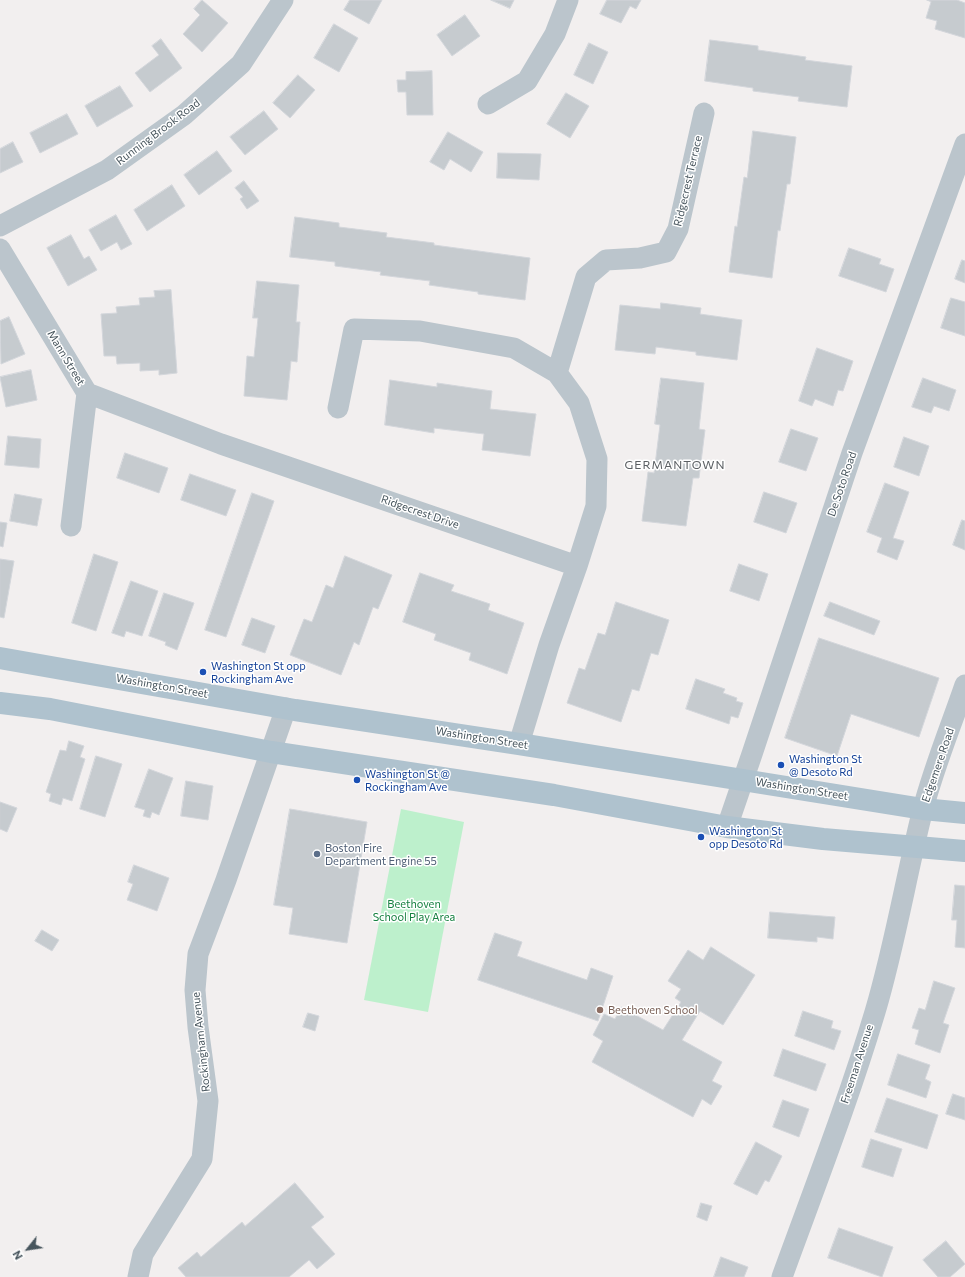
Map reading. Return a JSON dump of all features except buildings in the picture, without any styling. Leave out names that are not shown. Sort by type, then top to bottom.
[{"type":"main road","name":"Washington Street","points":[[0,658],[286,708],[744,779],[923,809],[965,813]]},
{"type":"main road","points":[[0,703],[50,709],[270,752],[554,796],[726,827],[823,839],[965,851]]},
{"type":"street","name":"Running Brook Road","points":[[0,226],[107,170],[184,115],[241,64],[283,0]]},
{"type":"street","points":[[488,104],[527,81],[555,34],[568,0]]},
{"type":"street","name":"Ridgecrest Terrace","points":[[557,374],[586,277],[606,260],[640,258],[666,252],[678,229],[704,113]]},
{"type":"street","name":"De Soto Road","points":[[726,827],[744,779],[852,453],[965,144]]},
{"type":"street","name":"Mann Street","points":[[0,249],[88,393],[71,526]]},
{"type":"street","points":[[338,408],[354,329],[420,331],[514,348],[557,374],[579,403],[597,459],[596,506],[577,566],[549,645],[519,744]]},
{"type":"street","name":"Ridgecrest Drive","points":[[88,393],[221,444],[577,566]]},
{"type":"street","name":"Edgemere Road","points":[[914,846],[932,776],[965,685]]},
{"type":"street","name":"Rockingham Avenue","points":[[138,1277],[142,1254],[202,1159],[208,1101],[198,1027],[195,990],[198,954],[226,880],[286,708]]},
{"type":"street","name":"Freeman Avenue","points":[[782,1277],[831,1144],[874,1013],[888,964],[914,846]]},
{"type":"green space","name":"Beethoven School Play Area","points":[[401,809],[464,822],[428,1012],[364,1000]]},
{"type":"place","name":"Washington St opp Rockingham Ave","points":[[203,672]]},
{"type":"place","name":"Washington St @ Desoto Rd","points":[[781,765]]},
{"type":"place","name":"Washington St @ Rockingham Ave","points":[[357,780]]},
{"type":"place","name":"Washington St opp Desoto Rd","points":[[701,837]]},
{"type":"place","name":"Boston Fire Department Engine 55","points":[[317,854]]},
{"type":"place","name":"Beethoven School","points":[[600,1010]]},
{"type":"district","name":"GERMANTOWN","points":[[675,465]]}]
